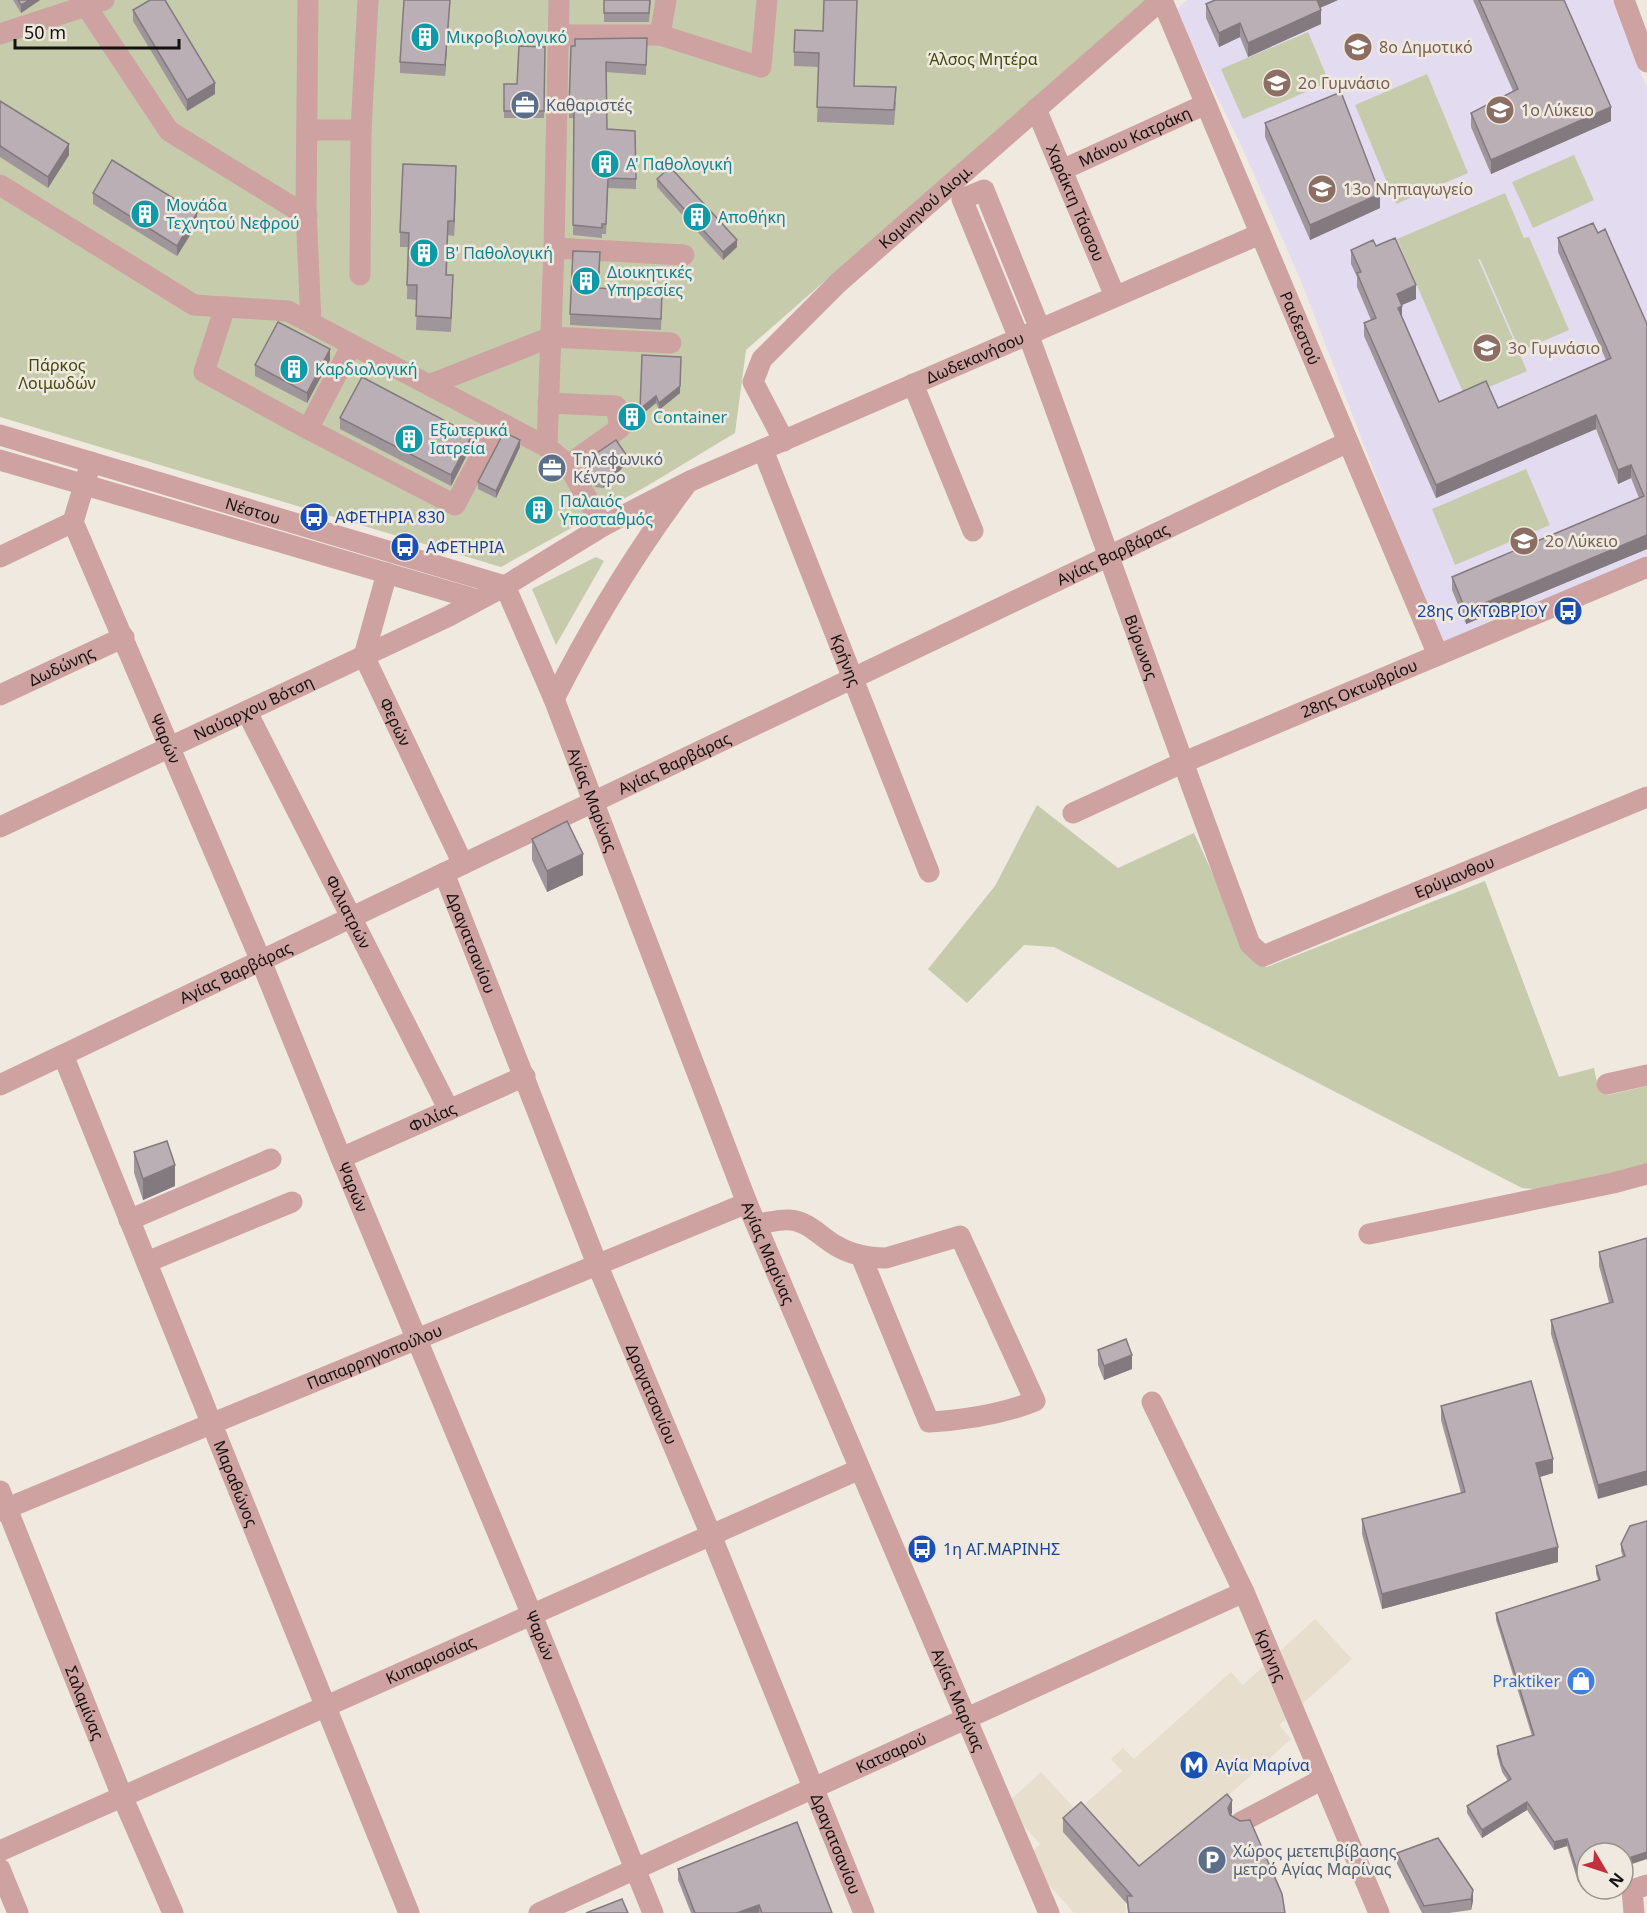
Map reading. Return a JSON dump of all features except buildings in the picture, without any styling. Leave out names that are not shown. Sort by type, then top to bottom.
[{"type":"street","points":[[308,0],[307,216],[311,323]]},
{"type":"street","points":[[360,275],[361,130],[368,0]]},
{"type":"street","points":[[547,447],[560,35],[559,0]]},
{"type":"street","points":[[660,35],[666,0]]},
{"type":"street","points":[[560,35],[660,35],[761,67],[766,0]]},
{"type":"street","name":"Ραιδεστού","points":[[1162,0],[1438,655]]},
{"type":"street","name":"Κομνηνού Διομ.","points":[[784,441],[753,382],[762,359],[838,283],[1162,0]]},
{"type":"street","points":[[0,34],[95,3],[169,131],[307,216]]},
{"type":"street","points":[[1634,11],[1647,62]]},
{"type":"street","name":"Μάνου Κατράκη","points":[[1062,170],[1206,104]]},
{"type":"street","name":"Χαράκτη Τάσσου","points":[[1036,110],[1115,296]]},
{"type":"street","points":[[307,130],[361,130]]},
{"type":"street","name":"Βύρωνος","points":[[963,173],[972,195],[984,190],[1029,334],[1182,763],[1250,944],[1263,957]]},
{"type":"street","points":[[0,185],[194,305],[288,311],[547,447],[568,465],[603,526]]},
{"type":"street","name":"Δωδεκανήσου","points":[[505,585],[603,526],[688,482],[1260,234]]},
{"type":"street","points":[[554,248],[684,255]]},
{"type":"street","points":[[225,307],[204,372],[455,505],[499,422]]},
{"type":"street","points":[[429,385],[550,337],[671,343]]},
{"type":"street","points":[[308,429],[352,345]]},
{"type":"street","points":[[913,384],[973,531]]},
{"type":"street","points":[[548,403],[616,406],[620,428],[568,465]]},
{"type":"street","name":"Νέστου","points":[[0,435],[505,585]]},
{"type":"street","name":"Αγίας Βαρβάρας","points":[[0,1085],[1348,442]]},
{"type":"street","name":"Κρήνης","points":[[763,450],[929,872]]},
{"type":"street","name":"Νέστου","points":[[0,460],[478,600]]},
{"type":"street","points":[[0,557],[73,522],[91,462]]},
{"type":"street","points":[[554,699],[608,599],[646,538],[688,482]]},
{"type":"street","name":"Ψαρών","points":[[73,522],[261,961],[653,1913]]},
{"type":"street","name":"28ης Οκτωβρίου","points":[[1073,813],[1182,763],[1647,567]]},
{"type":"street","points":[[364,656],[387,573]]},
{"type":"street","name":"Ναύαρχου Βότση","points":[[0,827],[364,656],[505,585]]},
{"type":"street","name":"Αγίας Μαρίνας","points":[[505,585],[594,800],[747,1203],[1048,1913]]},
{"type":"street","name":"Δωδώνης","points":[[0,695],[124,637]]},
{"type":"street","name":"Φερών","points":[[364,656],[454,868]]},
{"type":"street","name":"Φιλιατρών","points":[[247,712],[449,1110]]},
{"type":"street","name":"Ερύμανθου","points":[[1263,957],[1647,797]]},
{"type":"street","name":"Δραγατσανίου","points":[[454,868],[525,1076],[597,1264],[711,1535],[864,1913]]},
{"type":"street","name":"Μαραθώνος","points":[[63,1055],[409,1913]]},
{"type":"street","points":[[1607,1084],[1647,1075]]},
{"type":"street","name":"Φιλίας","points":[[341,1158],[525,1076]]},
{"type":"street","points":[[129,1220],[271,1159]]},
{"type":"street","points":[[1369,1234],[1647,1174]]},
{"type":"street","points":[[147,1262],[292,1202]]},
{"type":"street","name":"Παπαρρηγοπούλου","points":[[2,1503],[212,1423],[747,1203]]},
{"type":"street","points":[[757,1224],[790,1220],[799,1222],[835,1245],[861,1256],[886,1258],[960,1236],[1035,1401],[994,1415],[974,1419],[929,1422],[861,1256]]},
{"type":"street","name":"Κρήνης","points":[[1152,1402],[1244,1592],[1379,1913]]},
{"type":"street","name":"Κυπαρισσίας","points":[[0,1851],[860,1469]]},
{"type":"street","name":"Σαλαμίνας","points":[[2,1503],[122,1796],[173,1913]]},
{"type":"street","name":"Κατσαρού","points":[[539,1913],[1244,1592]]},
{"type":"street","points":[[1241,1822],[1323,1779]]},
{"type":"street","points":[[0,1869],[18,1913]]},
{"type":"street","points":[[1634,1913],[1632,1890],[1647,1885]]},
{"type":"shaded area","points":[[1187,0],[1612,0],[1647,88],[1647,555],[1441,645],[1301,281],[1240,143],[1175,11]]},
{"type":"shaded area","points":[[1315,1619],[1352,1659],[1279,1725],[1291,1739],[1124,1890],[1126,1913],[1074,1913],[1025,1858],[1040,1844],[1005,1805],[1041,1772],[1077,1811],[1122,1771],[1111,1759],[1123,1748],[1134,1759],[1231,1672],[1243,1685]]},
{"type":"green space","points":[[0,0],[1146,0],[746,350],[735,433],[647,486],[501,567],[0,417]]},
{"type":"green space","points":[[1308,32],[1329,82],[1243,119],[1221,69]]},
{"type":"green space","points":[[1427,74],[1468,173],[1396,204],[1355,105]]},
{"type":"green space","points":[[1574,155],[1594,200],[1533,228],[1512,182]]},
{"type":"green space","points":[[1505,193],[1524,238],[1529,237],[1569,330],[1520,351],[1480,259],[1478,259],[1527,371],[1465,397],[1397,239]]},
{"type":"green space","points":[[1526,469],[1550,525],[1455,565],[1432,509]]},
{"type":"green space","points":[[596,557],[604,561],[556,645],[532,589]]},
{"type":"green space","points":[[1037,805],[1118,868],[1194,833],[1253,961],[1267,967],[1485,881],[1559,1077],[1594,1068],[1598,1088],[1608,1095],[1647,1086],[1647,1165],[1549,1190],[1522,1188],[1054,947],[1024,945],[967,1003],[928,969],[995,886]]},
{"type":"place","name":"Μικροβιολογικό","points":[[425,37]]},
{"type":"place","name":"8ο Δημοτικό","points":[[1358,47]]},
{"type":"place","name":"2ο Γυμνάσιο","points":[[1277,83]]},
{"type":"place","name":"Καθαριστές","points":[[525,105]]},
{"type":"place","name":"1ο Λύκειο","points":[[1500,110]]},
{"type":"place","name":"Α' Παθολογική","points":[[605,164]]},
{"type":"place","name":"13ο Νηπιαγωγείο","points":[[1322,189]]},
{"type":"place","name":"Μονάδα Τεχνητού Νεφρού","points":[[145,214]]},
{"type":"place","name":"Αποθήκη","points":[[697,217]]},
{"type":"place","name":"Β' Παθολογική","points":[[424,253]]},
{"type":"place","name":"Διοικητικές Υπηρεσίες","points":[[586,281]]},
{"type":"place","name":"3ο Γυμνάσιο","points":[[1487,348]]},
{"type":"place","name":"Καρδιολογική","points":[[294,369]]},
{"type":"place","name":"Container","points":[[632,417]]},
{"type":"place","name":"Εξωτερικά Ιατρεία","points":[[409,439]]},
{"type":"place","name":"Τηλεφωνικό Κέντρο","points":[[552,468]]},
{"type":"place","name":"Παλαιός Υποσταθμός","points":[[539,510]]},
{"type":"place","name":"ΑΦΕΤΗΡΙΑ 830","points":[[314,517]]},
{"type":"place","name":"2ο Λύκειο","points":[[1524,541]]},
{"type":"place","name":"ΑΦΕΤΗΡΙΑ","points":[[405,547]]},
{"type":"place","name":"28ης ΟΚΤΩΒΡΙΟΥ","points":[[1568,611]]},
{"type":"place","name":"1η ΑΓ.ΜΑΡΙΝΗΣ","points":[[922,1549]]},
{"type":"place","name":"Praktiker","points":[[1581,1681]]},
{"type":"place","name":"Αγία Μαρίνα","points":[[1194,1765]]},
{"type":"place","name":"Χώρος μετεπιβίβασης μετρό Αγίας Μαρίνας","points":[[1212,1860]]},
{"type":"park label","name":"Άλσος Μητέρα","points":[[983,59]]},
{"type":"park label","name":"Πάρκος Λοιμωδών","points":[[57,374]]}]
